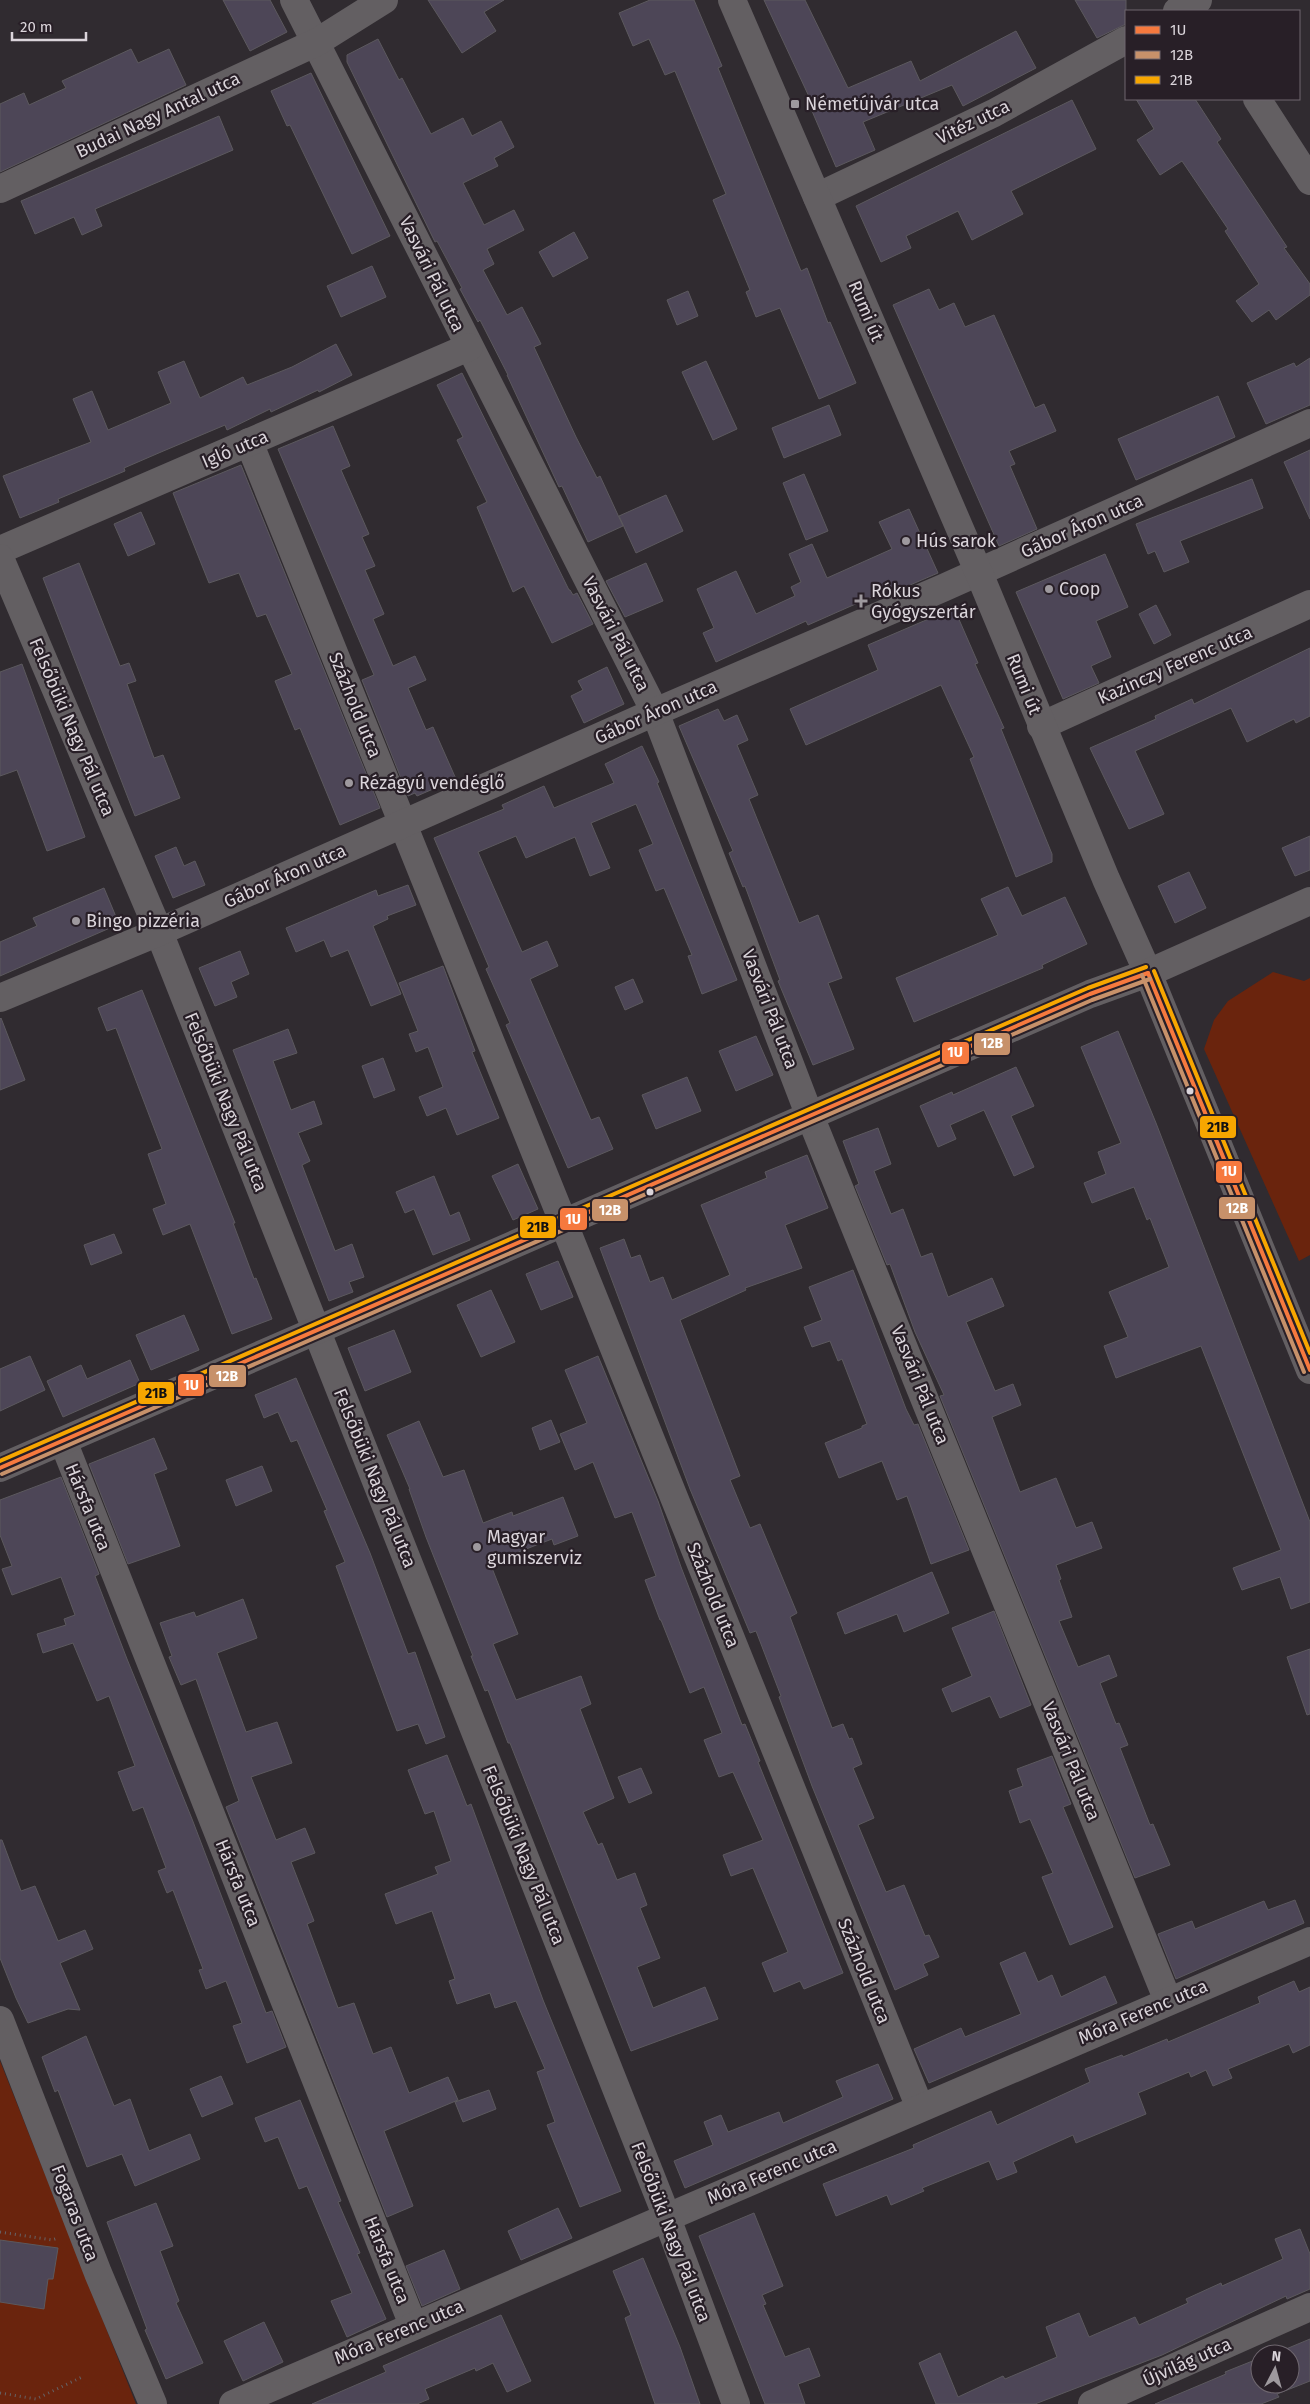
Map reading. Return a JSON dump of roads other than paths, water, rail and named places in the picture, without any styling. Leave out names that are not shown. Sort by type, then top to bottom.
[{"type":"street","name":"Vasvári Pál utca","points":[[294,0],[656,712],[811,1117],[1168,2001]]},
{"type":"street","points":[[317,42],[384,0]]},
{"type":"street","name":"Rumi út","points":[[732,0],[978,573],[1040,726],[1148,973],[1310,1370]]},
{"type":"street","name":"Vitéz utca","points":[[816,197],[994,113],[1125,41]]},
{"type":"street","name":"Budai Nagy Antal utca","points":[[0,189],[317,42]]},
{"type":"street","points":[[1258,100],[1310,181]]},
{"type":"street","name":"Igló utca","points":[[0,550],[469,347]]},
{"type":"street","name":"Gábor Áron utca","points":[[0,998],[159,932],[656,712],[978,573],[1310,423]]},
{"type":"street","name":"Százhold utca","points":[[249,442],[920,2108]]},
{"type":"street","name":"Felsőbüki Nagy Pál utca","points":[[0,558],[159,932],[667,2218],[736,2404]]},
{"type":"street","name":"Kazinczy Ferenc utca","points":[[1040,726],[1310,604]]},
{"type":"street","points":[[0,1468],[563,1225],[811,1117],[852,1097],[1090,994],[1148,973],[1310,901]]},
{"type":"street","name":"Hársfa utca","points":[[63,1441],[413,2325]]},
{"type":"street","name":"Móra Ferenc utca","points":[[233,2404],[1310,1941]]},
{"type":"street","name":"Fogaras utca","points":[[0,2020],[98,2273],[153,2404]]},
{"type":"street","name":"Újvilág utca","points":[[1092,2404],[1310,2308]]},
{"type":"place","name":"Németújvár utca","points":[[795,104]]},
{"type":"place","name":"Hús sarok","points":[[906,541]]},
{"type":"place","name":"Coop","points":[[1049,589]]},
{"type":"place","name":"Rókus Gyógyszertár","points":[[861,601]]},
{"type":"place","name":"Rézágyú vendéglő","points":[[349,783]]},
{"type":"place","name":"Bingo pizzéria","points":[[76,921]]},
{"type":"place","name":"Magyar gumiszerviz","points":[[477,1547]]}]
